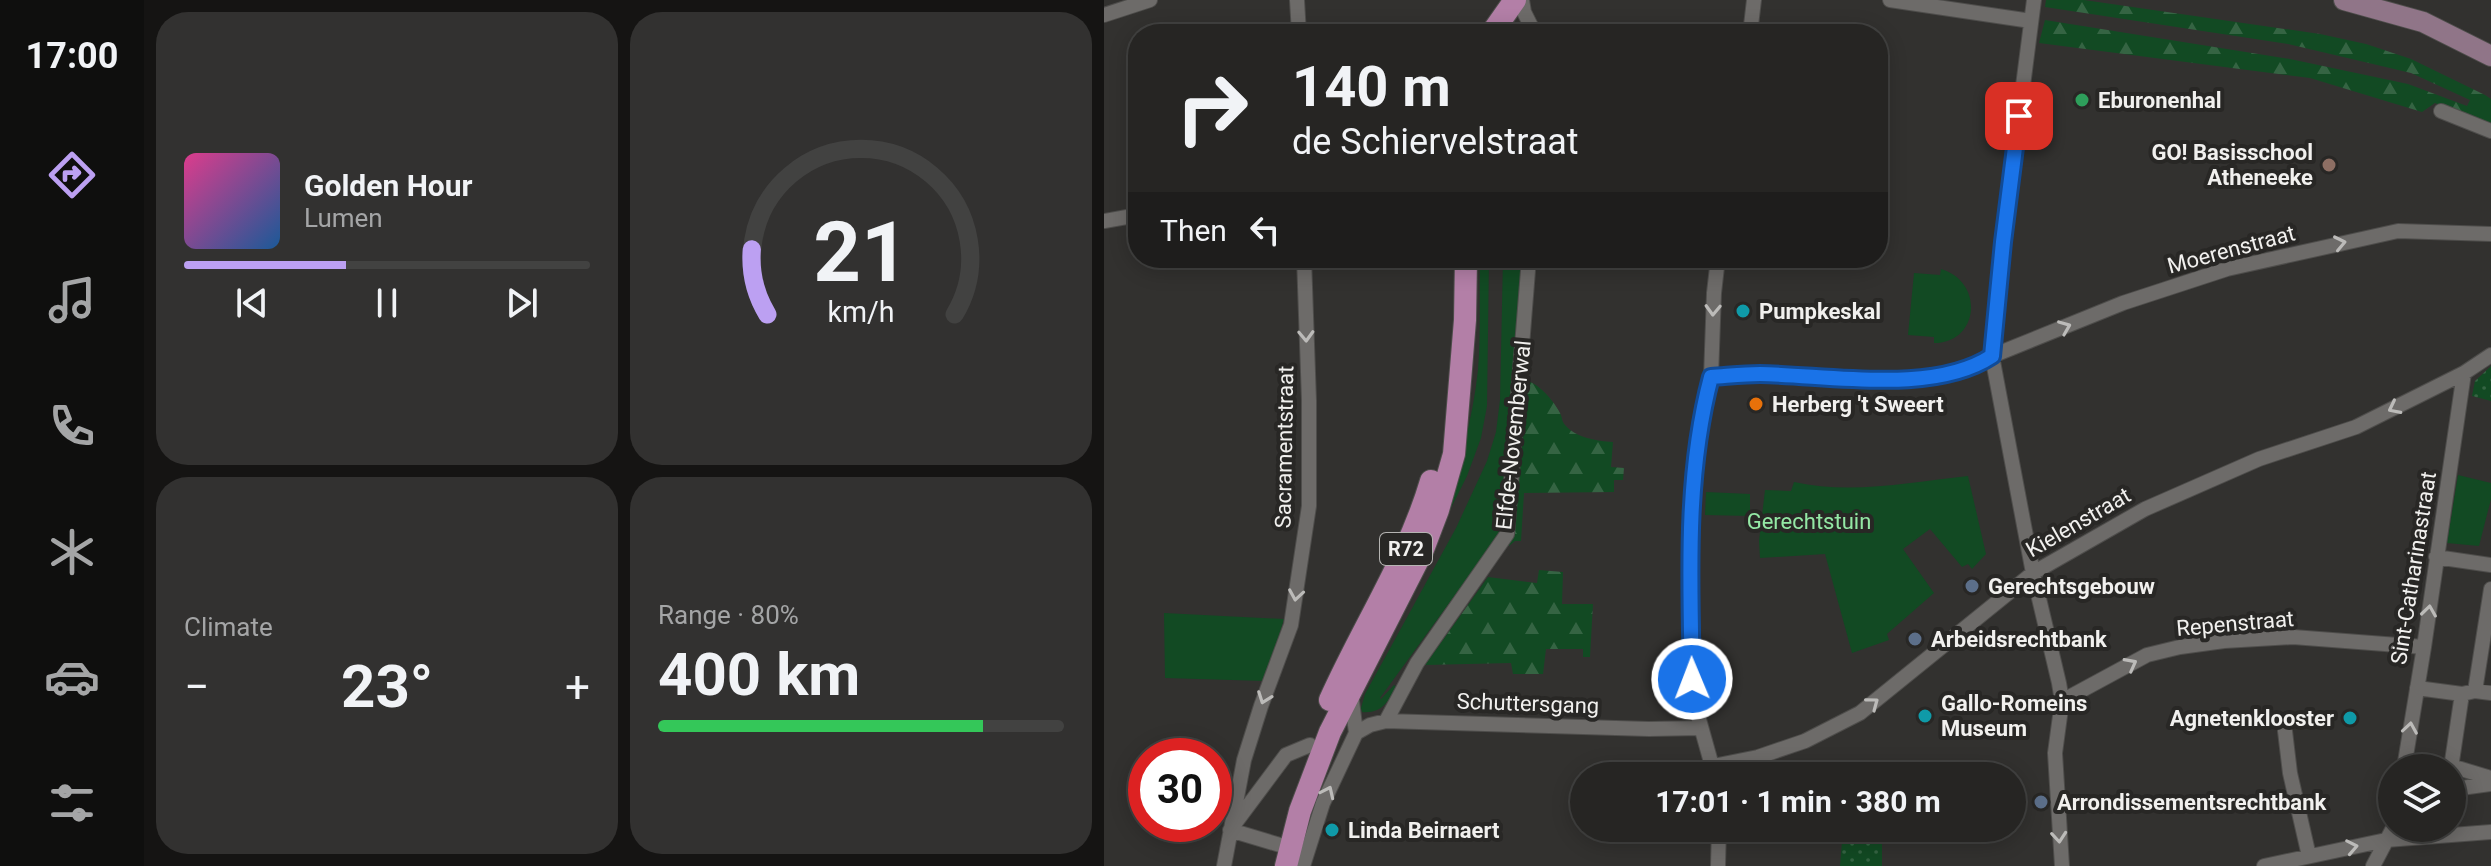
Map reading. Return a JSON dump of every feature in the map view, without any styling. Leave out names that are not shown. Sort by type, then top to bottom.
[{"type":"main road","points":[[1498,24],[1515,0]]},
{"type":"main road","name":"R72","points":[[1286,858],[1310,781],[1330,732],[1422,552],[1438,510],[1454,454],[1465,320],[1466,268]]},
{"type":"main road","name":"R72","points":[[1286,858],[1284,819],[1310,745],[1398,567],[1456,413]]},
{"type":"street","points":[[1104,15],[1150,0]]},
{"type":"street","points":[[1297,0],[1298,24]]},
{"type":"street","points":[[1522,0],[1530,24]]},
{"type":"street","points":[[1751,24],[1754,0]]},
{"type":"street","points":[[1890,0],[2031,21]]},
{"type":"street","points":[[2034,0],[2003,242],[1992,356],[2033,573],[2062,701],[2055,753],[2062,866]]},
{"type":"street","points":[[2344,0],[2423,22],[2491,56]]},
{"type":"street","points":[[2441,111],[2491,131]]},
{"type":"street","points":[[1104,221],[1128,217]]},
{"type":"street","name":"Moerenstraat","points":[[1711,377],[1758,374],[1885,380],[1929,377],[1976,367],[1992,356],[2123,303],[2227,269],[2398,231],[2491,234]]},
{"type":"street","name":"Sacramentstraat","points":[[1232,820],[1244,760],[1291,625],[1308,517],[1310,466],[1304,268]]},
{"type":"street","name":"Elfde-Novemberwal","points":[[1386,721],[1417,663],[1507,534],[1528,268]]},
{"type":"street","points":[[1711,762],[1693,698],[1689,535],[1703,405],[1711,377],[1717,268]]},
{"type":"street","name":"Kielenstraat","points":[[1742,762],[1794,746],[1860,713],[2033,573],[2145,509],[2259,459],[2356,427],[2464,373],[2491,355]]},
{"type":"street","name":"Sint-Catharinastraat","points":[[2406,754],[2464,373]]},
{"type":"street","points":[[2436,557],[2491,565]]},
{"type":"street","points":[[2454,754],[2491,589]]},
{"type":"street","name":"Repenstraat","points":[[2062,701],[2147,655],[2180,647],[2293,637],[2424,647]]},
{"type":"street","points":[[2417,688],[2491,693]]},
{"type":"street","points":[[1232,831],[1286,858],[1323,803],[1356,733],[1351,691]]},
{"type":"street","name":"Schuttersgang","points":[[1356,733],[1386,721],[1701,728]]},
{"type":"street","points":[[2285,731],[2290,773],[2309,856]]},
{"type":"street","points":[[1232,827],[1286,755],[1310,745]]},
{"type":"street","points":[[2466,772],[2491,781]]},
{"type":"street","points":[[2466,786],[2491,781]]},
{"type":"street","points":[[2466,832],[2491,832]]},
{"type":"street","points":[[2264,866],[2378,837]]},
{"type":"street","name":"Sacramentstraat","points":[[1224,866],[1228,842]]},
{"type":"street","points":[[1718,866],[1719,842]]},
{"type":"street","points":[[2373,866],[2385,842]]},
{"type":"green space","points":[[2046,0],[2084,0],[2320,34],[2366,44],[2411,59],[2485,95],[2491,99],[2491,125],[2435,103],[2422,112],[2310,78],[2039,43],[2045,20],[2290,59],[2408,84],[2467,106],[2470,100],[2411,73],[2288,44],[2045,7]]},
{"type":"green space","points":[[1480,268],[1489,268],[1487,406],[1481,438],[1467,476],[1436,538],[1462,455],[1475,391]]},
{"type":"green space","points":[[1503,268],[1523,268],[1504,519],[1495,524],[1501,532],[1380,698],[1394,685],[1397,687],[1387,702],[1374,711],[1362,712],[1365,694],[1456,528],[1487,461],[1496,432],[1500,400]]},
{"type":"green space","points":[[1941,269],[1965,286],[1971,311],[1968,323],[1960,333],[1949,340],[1934,343],[1934,337],[1908,335],[1914,273],[1940,275]]},
{"type":"green space","points":[[2491,366],[2491,401],[2472,396],[2475,381]]},
{"type":"green space","points":[[1523,380],[1544,392],[1564,423],[1575,433],[1613,442],[1611,467],[1624,468],[1623,480],[1614,480],[1614,492],[1524,493],[1521,541],[1509,546]]},
{"type":"green space","points":[[2458,475],[2491,483],[2491,499],[2479,546],[2447,543]]},
{"type":"green space","name":"Gerechtstuin","points":[[1968,476],[1986,554],[1972,569],[1968,564],[1962,567],[1930,529],[1903,549],[1934,593],[1887,634],[1889,640],[1852,653],[1825,554],[1760,558],[1765,490],[1791,491],[1794,482],[1859,487]]},
{"type":"green space","points":[[1706,492],[1750,494],[1750,516],[1705,515]]},
{"type":"green space","points":[[1539,570],[1563,572],[1562,604],[1593,604],[1590,657],[1583,657],[1583,649],[1546,649],[1543,674],[1513,674],[1511,663],[1425,665],[1488,577],[1537,583]]},
{"type":"green space","points":[[1164,613],[1284,619],[1265,681],[1165,678]]},
{"type":"green space","points":[[1842,842],[1882,842],[1882,866],[1840,866]]},
{"type":"place","name":"Eburonenhal","points":[[2082,100]]},
{"type":"place","name":"GO! Basisschool Atheneeke","points":[[2329,165]]},
{"type":"place","name":"Pumpkeskal","points":[[1743,311]]},
{"type":"place","name":"Herberg 't Sweert","points":[[1756,404]]},
{"type":"place","name":"Gerechtsgebouw","points":[[1972,586]]},
{"type":"place","name":"Arbeidsrechtbank","points":[[1915,639]]},
{"type":"place","name":"Gallo-Romeins Museum","points":[[1925,716]]},
{"type":"place","name":"Agnetenklooster","points":[[2350,718]]},
{"type":"place","name":"Arrondissementsrechtbank","points":[[2041,802]]},
{"type":"place","name":"Linda Beirnaert","points":[[1332,830]]},
{"type":"route","points":[[1692,679],[1689,535],[1703,405],[1711,377],[1758,374],[1885,380],[1929,377],[1976,367],[1992,356],[2019,116]]}]
